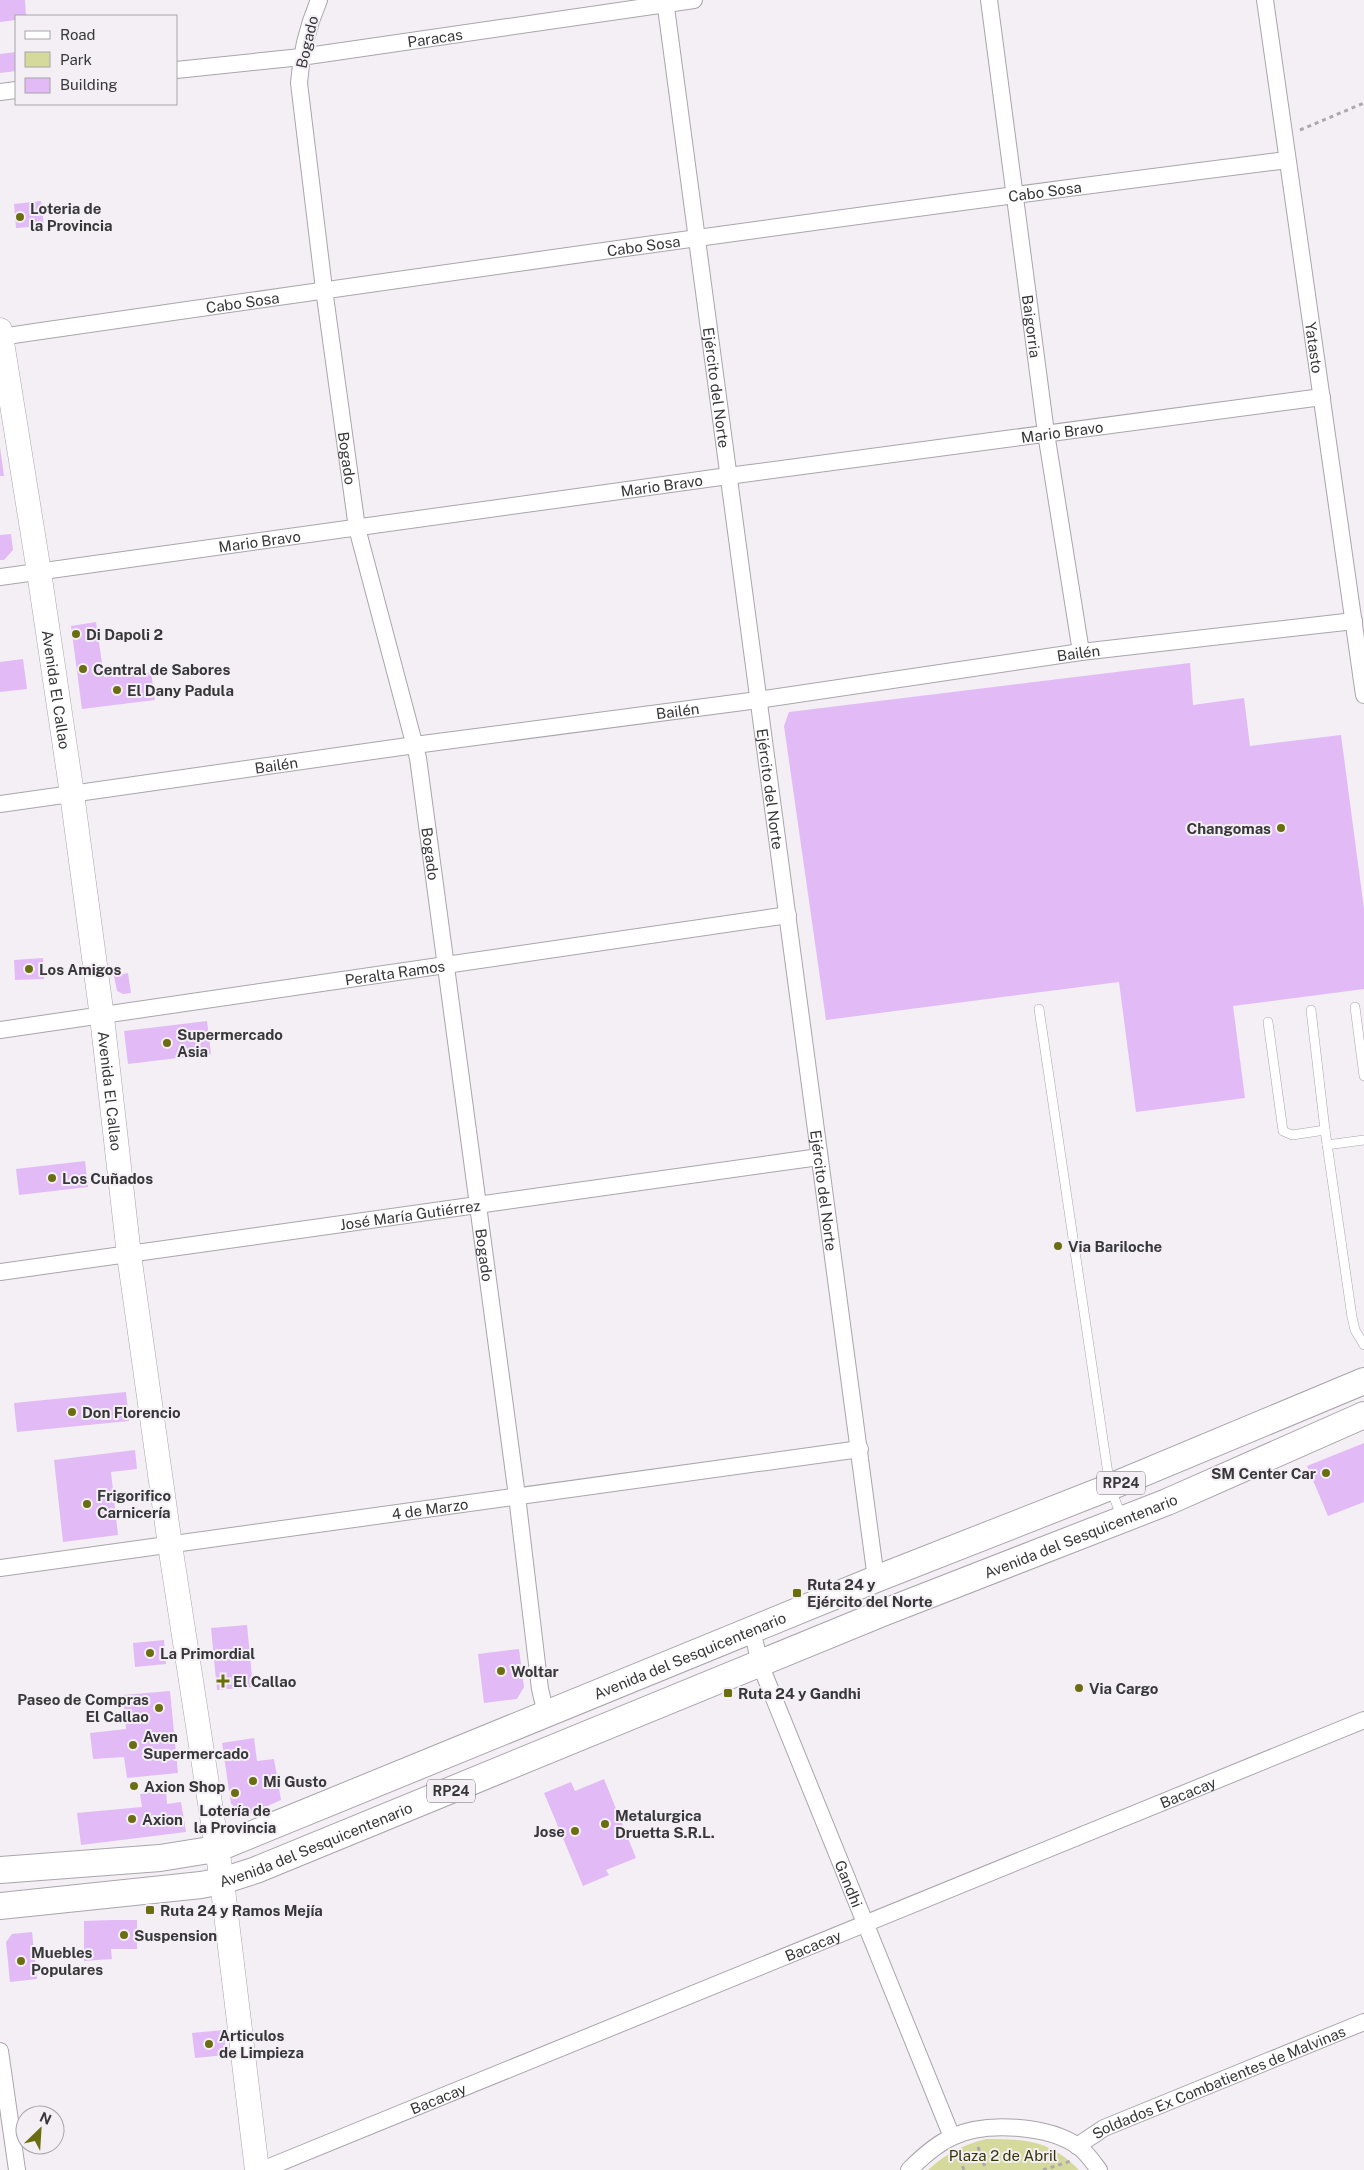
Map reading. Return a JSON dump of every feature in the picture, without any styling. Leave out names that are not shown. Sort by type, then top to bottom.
[{"type":"main road","name":"Avenida del Sesquicentenario","points":[[0,1870],[160,1858],[216,1849],[876,1579],[1110,1487],[1364,1381]]},
{"type":"main road","name":"Avenida del Sesquicentenario","points":[[0,1906],[152,1891],[222,1881],[256,1870],[760,1664],[1122,1519],[1364,1415]]},
{"type":"street","name":"Bogado","points":[[319,0],[306,34],[301,57],[299,83],[324,289],[357,528],[415,745],[517,1496],[540,1689],[546,1714]]},
{"type":"street","name":"Paracas","points":[[178,70],[301,57],[665,2],[694,0]]},
{"type":"street","name":"Baigorria","points":[[989,0],[1046,433],[1081,652]]},
{"type":"street","name":"Yatasto","points":[[1265,0],[1322,397],[1359,621],[1364,695]]},
{"type":"street","name":"Ejército del Norte","points":[[665,2],[876,1579]]},
{"type":"street","points":[[0,92],[15,90]]},
{"type":"street","name":"Cabo Sosa","points":[[0,335],[697,237],[1287,160]]},
{"type":"street","name":"Avenida El Callao","points":[[0,335],[39,572],[72,794],[102,1017],[129,1255],[170,1544],[222,1881],[257,2170]]},
{"type":"street","name":"Mario Bravo","points":[[0,577],[728,476],[1322,397]]},
{"type":"street","name":"Bailén","points":[[0,804],[415,745],[758,700],[1081,652],[1359,621]]},
{"type":"street","name":"Peralta Ramos","points":[[0,1030],[102,1017],[788,915]]},
{"type":"street","name":"José María Gutiérrez","points":[[0,1272],[819,1157]]},
{"type":"street","name":"4 de Marzo","points":[[0,1568],[860,1449]]},
{"type":"street","name":"Gandhi","points":[[752,1630],[760,1664],[952,2137]]},
{"type":"street","name":"Bacacay","points":[[262,2170],[1364,1720]]},
{"type":"street","name":"Soldados Ex Combatientes de Malvinas","points":[[1083,2151],[1104,2128],[1364,2022]]},
{"type":"street","points":[[0,2051],[17,2170]]},
{"type":"street","name":"Soldados Ex Combatientes de Malvinas","points":[[909,2170],[928,2152],[952,2137],[973,2129],[1018,2128],[1049,2133],[1083,2151],[1099,2170]]},
{"type":"lane","points":[[1355,1007],[1364,1076]]},
{"type":"lane","points":[[1039,1009],[1110,1487],[1122,1519]]},
{"type":"lane","points":[[1311,1010],[1325,1130],[1352,1317],[1360,1328],[1364,1345]]},
{"type":"lane","points":[[1268,1022],[1283,1132],[1292,1135],[1325,1130]]},
{"type":"lane","points":[[1328,1145],[1364,1140]]},
{"type":"path","points":[[1284,134],[1307,128],[1364,103]]},
{"type":"path","points":[[973,2129],[986,2170]]},
{"type":"path","points":[[1043,2170],[1083,2151]]},
{"type":"green space","name":"Plaza 2 de Abril","points":[[986,2139],[1036,2143],[1057,2152],[1079,2170],[928,2170],[955,2150]]},
{"type":"building","points":[[0,0],[25,0],[26,15],[15,15],[15,20],[0,22]]},
{"type":"building","points":[[15,52],[15,71],[0,73],[0,54]]},
{"type":"building","points":[[41,201],[44,226],[16,228],[14,204]]},
{"type":"building","points":[[0,447],[4,476],[0,476]]},
{"type":"building","points":[[11,534],[13,550],[4,560],[0,560],[0,535]]},
{"type":"building","points":[[96,622],[104,677],[151,672],[155,700],[82,709],[71,626]]},
{"type":"building","points":[[23,659],[27,689],[0,692],[0,662]]},
{"type":"building","points":[[1190,663],[1193,705],[1244,698],[1250,746],[1341,735],[1364,909],[1364,989],[1233,1006],[1245,1098],[1136,1112],[1119,982],[826,1020],[784,726],[789,712]]},
{"type":"building","name":"Los Amigos","points":[[43,958],[44,979],[15,980],[14,960]]},
{"type":"building","points":[[128,973],[131,993],[123,994],[117,991],[114,976]]},
{"type":"building","name":"Supermercado Asia","points":[[207,1021],[211,1054],[128,1064],[124,1031]]},
{"type":"building","name":"Los Cuñados","points":[[85,1161],[88,1187],[19,1195],[16,1169]]},
{"type":"building","name":"Don Florencio","points":[[126,1392],[129,1421],[17,1432],[14,1403]]},
{"type":"building","points":[[1364,1443],[1364,1502],[1328,1516],[1307,1466]]},
{"type":"building","name":"Frigorifico Carnicería","points":[[135,1450],[137,1469],[111,1472],[118,1535],[63,1542],[54,1460]]},
{"type":"building","points":[[247,1625],[253,1687],[217,1690],[211,1628]]},
{"type":"building","name":"La Primordial","points":[[164,1640],[166,1664],[135,1667],[133,1643]]},
{"type":"building","name":"Woltar","points":[[519,1649],[524,1687],[517,1699],[484,1703],[478,1654]]},
{"type":"building","name":"Aven Supermercado","points":[[170,1691],[178,1773],[127,1778],[124,1757],[93,1759],[90,1733],[126,1729],[123,1695]]},
{"type":"building","name":"Mi Gusto","points":[[254,1738],[257,1761],[274,1759],[281,1800],[247,1815],[231,1804],[222,1743]]},
{"type":"building","points":[[604,1779],[636,1858],[606,1870],[609,1875],[583,1886],[544,1793],[571,1782],[575,1791]]},
{"type":"building","points":[[166,1791],[167,1804],[181,1802],[186,1832],[81,1845],[77,1813],[142,1807],[140,1794]]},
{"type":"building","points":[[137,1920],[137,1949],[111,1949],[112,1959],[84,1961],[84,1921]]},
{"type":"building","name":"Muebles Populares","points":[[32,1932],[37,1979],[10,1982],[6,1942],[12,1934]]},
{"type":"building","name":"Articulos de Limpieza","points":[[224,2030],[226,2055],[195,2058],[192,2033]]},
{"type":"place","name":"Loteria de la Provincia","points":[[20,217]]},
{"type":"place","name":"Di Dapoli 2","points":[[76,634]]},
{"type":"place","name":"Central de Sabores","points":[[83,669]]},
{"type":"place","name":"El Dany Padula","points":[[117,690]]},
{"type":"place","name":"Changomas","points":[[1281,828]]},
{"type":"place","name":"Los Amigos","points":[[29,969]]},
{"type":"place","name":"Supermercado Asia","points":[[167,1043]]},
{"type":"place","name":"Los Cuñados","points":[[52,1178]]},
{"type":"place","name":"Via Bariloche","points":[[1058,1246]]},
{"type":"place","name":"Don Florencio","points":[[72,1412]]},
{"type":"place","name":"SM Center Car","points":[[1326,1473]]},
{"type":"place","name":"Frigorifico Carnicería","points":[[87,1504]]},
{"type":"place","name":"Ruta 24 y Ejército del Norte","points":[[797,1593]]},
{"type":"place","name":"La Primordial","points":[[150,1653]]},
{"type":"place","name":"Woltar","points":[[501,1671]]},
{"type":"place","name":"El Callao","points":[[223,1681]]},
{"type":"place","name":"Via Cargo","points":[[1079,1688]]},
{"type":"place","name":"Ruta 24 y Gandhi","points":[[728,1693]]},
{"type":"place","name":"Paseo de Compras El Callao","points":[[159,1708]]},
{"type":"place","name":"Aven Supermercado","points":[[133,1745]]},
{"type":"place","name":"Mi Gusto","points":[[253,1781]]},
{"type":"place","name":"Axion Shop","points":[[134,1786]]},
{"type":"place","name":"Lotería de la Provincia","points":[[235,1793]]},
{"type":"place","name":"Axion","points":[[132,1819]]},
{"type":"place","name":"Metalurgica Druetta S.R.L.","points":[[605,1824]]},
{"type":"place","name":"Jose","points":[[575,1831]]},
{"type":"place","name":"Ruta 24 y Ramos Mejía","points":[[150,1910]]},
{"type":"place","name":"Suspension","points":[[124,1935]]},
{"type":"place","name":"Muebles Populares","points":[[21,1961]]},
{"type":"place","name":"Articulos de Limpieza","points":[[209,2044]]}]
